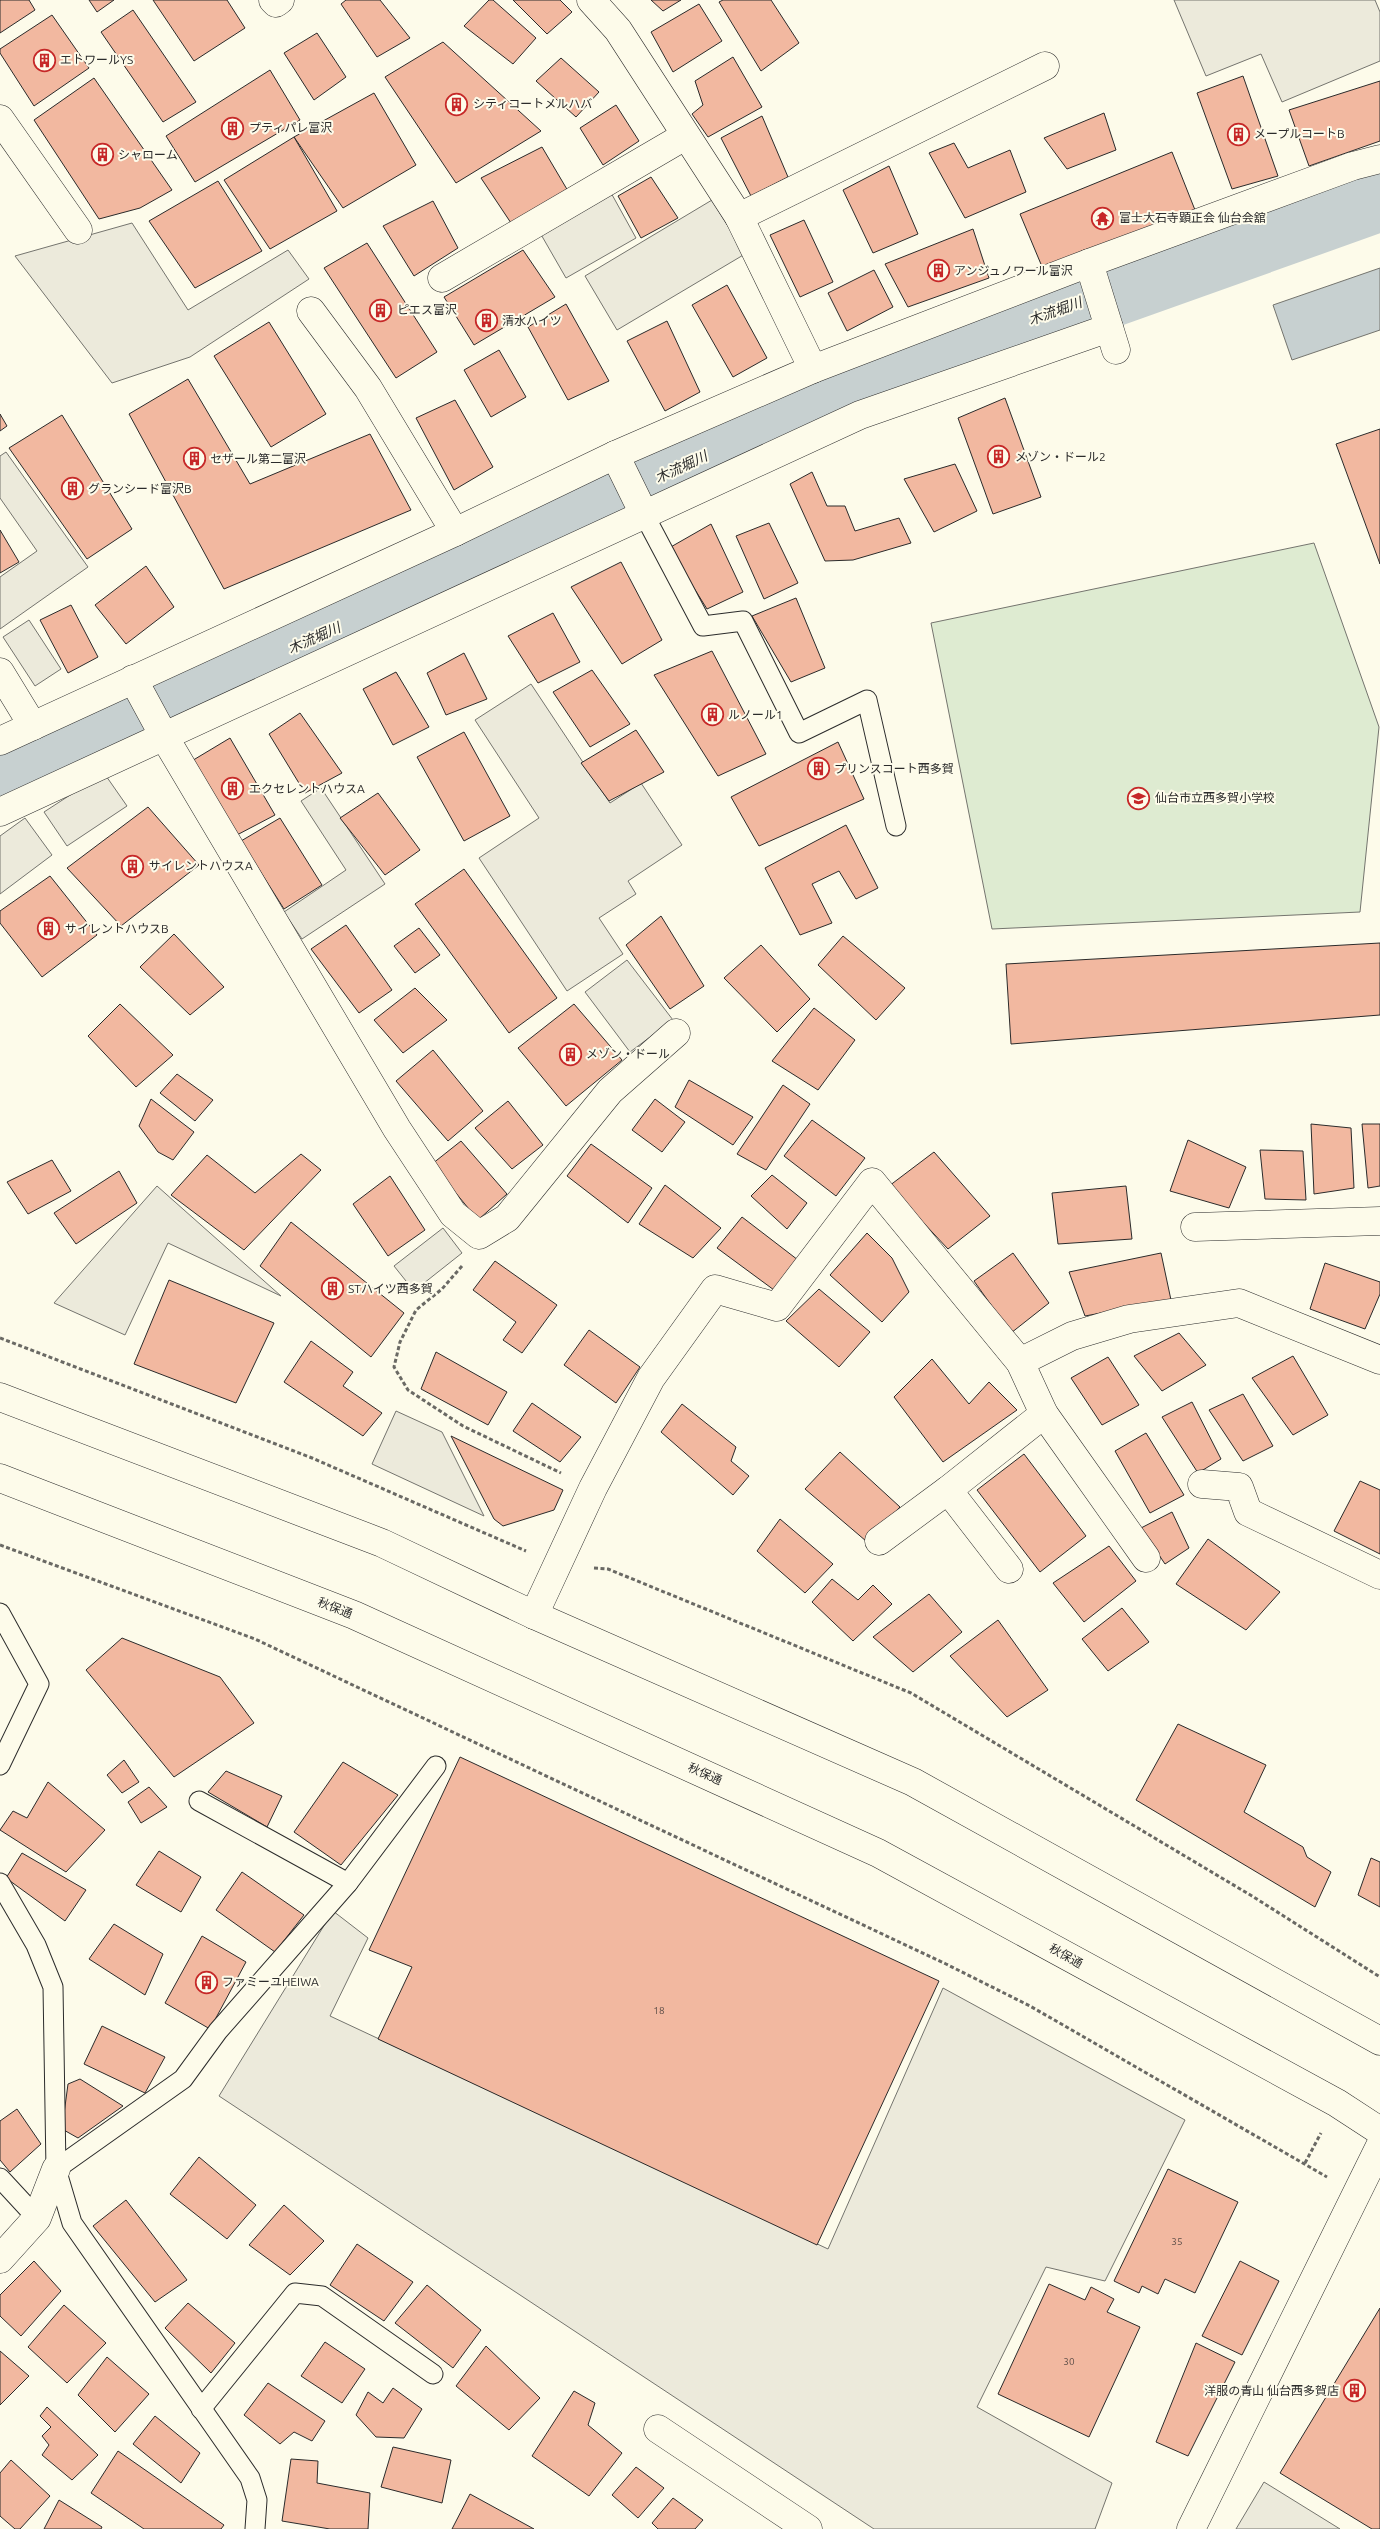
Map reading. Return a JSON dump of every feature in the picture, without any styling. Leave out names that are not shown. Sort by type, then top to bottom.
[{"type":"main road","points":[[273,0],[276,3],[280,0]]},
{"type":"main road","points":[[591,0],[618,30],[684,136],[738,217],[813,369]]},
{"type":"main road","points":[[738,217],[1045,66]]},
{"type":"main road","points":[[0,119],[78,230]]},
{"type":"main road","points":[[442,278],[684,136]]},
{"type":"main road","points":[[0,741],[33,726],[138,687],[455,532],[620,465],[813,369],[1092,271],[1352,166],[1380,159]]},
{"type":"main road","points":[[0,812],[161,730],[641,509],[860,415],[1110,332],[1092,271]]},
{"type":"main road","points":[[311,311],[368,388],[455,532]]},
{"type":"main road","points":[[620,465],[641,509]]},
{"type":"main road","points":[[0,672],[33,726]]},
{"type":"main road","points":[[138,687],[161,730],[397,1129],[453,1214],[479,1235],[508,1218],[610,1091],[676,1033]]},
{"type":"main road","points":[[534,1615],[593,1488],[651,1378],[715,1289],[777,1307],[872,1182],[1020,1362],[1044,1414],[1146,1558]]},
{"type":"main road","points":[[1195,1227],[1380,1221]]},
{"type":"main road","points":[[1020,1362],[1072,1336],[1129,1319],[1239,1303],[1380,1360]]},
{"type":"main road","points":[[0,1397],[382,1543],[534,1615],[913,1782],[1380,2041]]},
{"type":"main road","points":[[879,1541],[948,1490],[1044,1414]]},
{"type":"main road","name":"秋保通","points":[[0,1478],[354,1615],[878,1853],[1337,2103],[1380,2131]]},
{"type":"main road","points":[[1202,1484],[1239,1487],[1248,1512],[1380,1575]]},
{"type":"main road","points":[[948,1490],[1009,1569]]},
{"type":"main road","points":[[1191,2529],[1380,2146]]},
{"type":"main road","points":[[0,2259],[37,2218],[56,2169]]},
{"type":"main road","points":[[658,2429],[808,2529]]},
{"type":"lane","points":[[641,509],[703,626],[743,621],[799,733],[868,700],[896,826]]},
{"type":"lane","points":[[0,1613],[39,1684],[0,1765]]},
{"type":"lane","points":[[56,2169],[183,2079],[218,2031],[348,1883],[436,1766]]},
{"type":"lane","points":[[199,1801],[348,1883]]},
{"type":"lane","points":[[0,1884],[36,1945],[53,1987],[56,2169],[72,2224],[250,2478],[258,2500],[255,2529]]},
{"type":"lane","points":[[0,2178],[37,2218]]},
{"type":"lane","points":[[201,2409],[295,2293],[322,2296],[432,2374]]},
{"type":"path","points":[[479,1235],[467,1262],[442,1288],[416,1310],[400,1342],[394,1367],[408,1390],[463,1426],[593,1488]]},
{"type":"path","points":[[0,1338],[312,1458],[558,1565],[608,1569],[911,1693],[1252,1896],[1380,1977]]},
{"type":"path","points":[[0,1545],[255,1639],[946,1964],[1030,2006],[1305,2163],[1356,2196]]},
{"type":"green space","points":[[1314,543],[1379,727],[1360,912],[992,929],[931,623]]},
{"type":"shaded area","points":[[1174,0],[1375,0],[1380,12],[1380,61],[1282,102],[1261,54],[1206,76]]},
{"type":"shaded area","points":[[610,191],[636,238],[566,278],[539,231]]},
{"type":"shaded area","points":[[712,200],[745,254],[617,330],[585,276]]},
{"type":"shaded area","points":[[132,223],[188,310],[288,250],[309,279],[190,357],[112,383],[15,256]]},
{"type":"shaded area","points":[[1380,268],[1380,330],[1292,360],[1273,305]]},
{"type":"shaded area","points":[[6,452],[88,567],[0,629],[0,577],[37,551],[0,498],[0,456]]},
{"type":"shaded area","points":[[29,620],[61,669],[35,686],[3,637]]},
{"type":"shaded area","points":[[531,684],[610,803],[641,783],[682,845],[628,881],[636,894],[599,918],[623,954],[567,991],[479,858],[539,818],[475,720]]},
{"type":"shaded area","points":[[104,773],[127,806],[67,846],[44,812]]},
{"type":"shaded area","points":[[321,788],[385,884],[302,939],[284,912],[346,870],[301,801]]},
{"type":"shaded area","points":[[25,818],[52,855],[0,894],[0,836]]},
{"type":"shaded area","points":[[627,960],[673,1020],[630,1052],[585,992]]},
{"type":"shaded area","points":[[157,1186],[281,1296],[168,1243],[125,1335],[54,1303]]},
{"type":"shaded area","points":[[443,1228],[462,1253],[414,1291],[394,1266]]},
{"type":"shaded area","points":[[396,1411],[442,1432],[484,1516],[372,1464]]},
{"type":"shaded area","points":[[333,1911],[368,1938],[330,2016],[828,2249],[943,1988],[1185,2120],[1105,2281],[1046,2267],[977,2407],[1112,2483],[1095,2529],[874,2529],[219,2096]]},
{"type":"shaded area","points":[[1264,2482],[1340,2529],[1236,2529]]},
{"type":"building","points":[[0,0],[29,0],[35,10],[0,33]]},
{"type":"building","points":[[89,0],[114,0],[97,12]]},
{"type":"building","points":[[153,0],[227,0],[245,28],[194,61]]},
{"type":"building","points":[[346,0],[380,0],[410,38],[377,57],[341,4]]},
{"type":"building","points":[[489,0],[493,0],[536,38],[513,64],[464,26]]},
{"type":"building","points":[[513,0],[560,0],[572,12],[547,34]]},
{"type":"building","points":[[651,0],[681,0],[663,11]]},
{"type":"building","points":[[723,0],[771,0],[799,43],[761,71],[719,2]]},
{"type":"building","points":[[699,4],[722,41],[673,72],[651,32]]},
{"type":"building","points":[[133,10],[196,102],[163,122],[101,32]]},
{"type":"building","name":"エトワールYS","points":[[52,15],[89,68],[34,106],[0,53],[0,49]]},
{"type":"building","points":[[317,33],[346,77],[314,100],[284,53]]},
{"type":"building","name":"シティコートメルハバ","points":[[443,42],[541,131],[456,183],[385,77]]},
{"type":"building","points":[[733,57],[762,107],[708,137],[692,114],[703,105],[695,81]]},
{"type":"building","points":[[561,58],[599,92],[576,117],[536,81]]},
{"type":"building","name":"プティパレ富沢","points":[[270,70],[300,120],[195,182],[166,136]]},
{"type":"building","name":"メープルコートB","points":[[1243,76],[1278,176],[1232,189],[1197,93]]},
{"type":"building","name":"シャローム","points":[[94,78],[172,190],[140,208],[99,219],[34,120]]},
{"type":"building","points":[[1380,81],[1380,141],[1309,166],[1289,110]]},
{"type":"building","points":[[374,93],[416,165],[343,208],[294,137]]},
{"type":"building","points":[[616,105],[639,141],[603,165],[580,128]]},
{"type":"building","points":[[1104,113],[1116,150],[1067,169],[1044,138]]},
{"type":"building","points":[[762,116],[788,177],[751,196],[721,138]]},
{"type":"building","points":[[294,137],[337,211],[270,249],[224,180]]},
{"type":"building","points":[[954,143],[968,168],[1010,150],[1026,192],[965,218],[929,153]]},
{"type":"building","points":[[542,147],[568,191],[511,223],[481,178]]},
{"type":"building","points":[[1172,152],[1195,210],[1043,269],[1020,214]]},
{"type":"building","points":[[889,166],[918,234],[873,253],[843,190]]},
{"type":"building","points":[[651,177],[678,218],[641,238],[618,196]]},
{"type":"building","points":[[218,181],[262,251],[195,288],[149,221]]},
{"type":"building","points":[[433,201],[458,248],[414,276],[383,226]]},
{"type":"building","points":[[804,220],[833,282],[800,297],[770,235]]},
{"type":"building","name":"アンジュノワール富沢","points":[[973,229],[989,278],[908,307],[885,264]]},
{"type":"building","name":"ピエス富沢","points":[[367,243],[437,352],[396,378],[324,268]]},
{"type":"building","name":"清水ハイツ","points":[[523,250],[555,297],[474,345],[444,297]]},
{"type":"building","points":[[874,270],[893,307],[847,331],[828,293]]},
{"type":"building","points":[[727,285],[767,358],[733,377],[692,305]]},
{"type":"building","points":[[566,304],[609,381],[568,400],[528,327]]},
{"type":"building","points":[[667,321],[700,392],[665,411],[627,341]]},
{"type":"building","points":[[269,322],[326,414],[271,447],[214,356]]},
{"type":"building","points":[[499,350],[526,397],[491,417],[464,370]]},
{"type":"building","name":"セザール第二富沢","points":[[188,379],[250,484],[370,434],[411,510],[224,589],[129,414]]},
{"type":"building","name":"メゾン・ドール2","points":[[1005,398],[1041,497],[993,514],[958,418]]},
{"type":"building","points":[[455,400],[493,467],[454,490],[416,418]]},
{"type":"building","points":[[0,414],[7,426],[0,431]]},
{"type":"building","name":"グランシード富沢B","points":[[62,415],[132,529],[87,559],[9,448]]},
{"type":"building","points":[[1380,429],[1380,564],[1336,444]]},
{"type":"building","points":[[955,464],[977,511],[934,532],[904,479]]},
{"type":"building","points":[[812,472],[827,506],[845,506],[855,531],[899,518],[911,543],[853,560],[825,561],[790,484]]},
{"type":"building","points":[[769,523],[798,583],[764,599],[736,536]]},
{"type":"building","points":[[711,524],[743,592],[707,609],[669,548]]},
{"type":"building","points":[[0,530],[19,562],[0,573]]},
{"type":"building","points":[[621,562],[662,640],[622,664],[571,587]]},
{"type":"building","points":[[146,566],[174,607],[126,644],[95,605]]},
{"type":"building","points":[[796,598],[825,668],[791,682],[752,616]]},
{"type":"building","points":[[71,605],[98,657],[68,673],[40,620]]},
{"type":"building","points":[[553,613],[580,662],[538,683],[508,636]]},
{"type":"building","name":"ルノール1","points":[[712,651],[766,754],[718,776],[654,675]]},
{"type":"building","points":[[464,653],[487,699],[446,715],[427,673]]},
{"type":"building","points":[[592,670],[630,724],[590,747],[553,692]]},
{"type":"building","points":[[396,672],[429,727],[393,745],[363,689]]},
{"type":"building","points":[[300,713],[342,773],[305,793],[269,734]]},
{"type":"building","points":[[636,730],[664,772],[609,801],[581,763]]},
{"type":"building","points":[[464,732],[510,816],[464,841],[417,757]]},
{"type":"building","name":"エクセレントハウスA","points":[[230,738],[275,815],[235,836],[190,762]]},
{"type":"building","name":"プリンスコート西多賀","points":[[838,742],[864,799],[759,846],[731,797]]},
{"type":"building","points":[[378,793],[420,850],[385,875],[340,818]]},
{"type":"building","name":"サイレントハウスA","points":[[148,807],[199,865],[121,926],[67,868]]},
{"type":"building","points":[[280,818],[322,885],[284,909],[241,841]]},
{"type":"building","points":[[846,825],[878,888],[856,899],[839,871],[812,884],[832,923],[800,935],[765,868]]},
{"type":"building","points":[[464,869],[557,998],[509,1033],[415,904]]},
{"type":"building","name":"サイレントハウスB","points":[[50,876],[97,935],[42,977],[0,923],[0,911]]},
{"type":"building","points":[[661,916],[704,986],[670,1009],[626,945]]},
{"type":"building","points":[[346,925],[392,990],[359,1013],[311,949]]},
{"type":"building","points":[[419,928],[440,955],[415,973],[394,946]]},
{"type":"building","points":[[174,934],[224,987],[190,1015],[140,967]]},
{"type":"building","points":[[843,936],[905,988],[876,1020],[818,965]]},
{"type":"building","points":[[1380,943],[1380,1015],[1011,1044],[1006,964]]},
{"type":"building","points":[[761,945],[810,999],[777,1032],[724,978]]},
{"type":"building","points":[[415,988],[447,1020],[403,1053],[374,1020]]},
{"type":"building","points":[[120,1004],[173,1055],[136,1087],[88,1036]]},
{"type":"building","name":"メゾン・ドール","points":[[574,1004],[622,1060],[566,1106],[518,1048]]},
{"type":"building","points":[[814,1008],[855,1040],[818,1090],[772,1061]]},
{"type":"building","points":[[433,1050],[483,1111],[448,1141],[396,1081]]},
{"type":"building","points":[[177,1074],[213,1100],[195,1121],[160,1093]]},
{"type":"building","points":[[689,1080],[753,1117],[733,1145],[675,1107]]},
{"type":"building","points":[[783,1085],[810,1104],[766,1170],[737,1154]]},
{"type":"building","points":[[151,1099],[194,1132],[173,1160],[158,1152],[139,1126]]},
{"type":"building","points":[[655,1099],[685,1122],[662,1152],[632,1130]]},
{"type":"building","points":[[508,1101],[543,1145],[512,1169],[475,1128]]},
{"type":"building","points":[[812,1120],[865,1158],[836,1196],[784,1156]]},
{"type":"building","points":[[1311,1124],[1351,1128],[1354,1188],[1314,1194]]},
{"type":"building","points":[[1362,1124],[1380,1124],[1380,1186],[1368,1188]]},
{"type":"building","points":[[1188,1140],[1246,1167],[1229,1208],[1170,1191]]},
{"type":"building","points":[[461,1141],[507,1194],[478,1220],[432,1164]]},
{"type":"building","points":[[591,1144],[652,1188],[628,1223],[567,1176]]},
{"type":"building","points":[[1260,1150],[1303,1151],[1306,1200],[1265,1199]]},
{"type":"building","points":[[934,1152],[990,1216],[948,1249],[889,1186]]},
{"type":"building","points":[[301,1154],[321,1170],[244,1250],[171,1195],[207,1155],[255,1193]]},
{"type":"building","points":[[52,1160],[71,1191],[28,1214],[7,1182]]},
{"type":"building","points":[[119,1171],[137,1203],[76,1244],[54,1213]]},
{"type":"building","points":[[772,1175],[807,1203],[787,1229],[751,1196]]},
{"type":"building","points":[[390,1176],[425,1230],[388,1256],[353,1204]]},
{"type":"building","points":[[665,1185],[721,1228],[693,1258],[639,1224]]},
{"type":"building","points":[[1126,1186],[1132,1239],[1058,1244],[1052,1193]]},
{"type":"building","points":[[742,1217],[798,1260],[774,1290],[717,1248]]},
{"type":"building","name":"STハイツ西多賀","points":[[291,1222],[404,1313],[371,1357],[260,1266]]},
{"type":"building","points":[[867,1233],[892,1258],[909,1292],[882,1322],[830,1275]]},
{"type":"building","points":[[1013,1253],[1049,1303],[1011,1333],[974,1281]]},
{"type":"building","points":[[1161,1253],[1171,1300],[1085,1316],[1069,1272]]},
{"type":"building","points":[[495,1261],[557,1305],[522,1353],[503,1340],[516,1322],[473,1290]]},
{"type":"building","points":[[1325,1263],[1380,1282],[1380,1294],[1365,1329],[1310,1309]]},
{"type":"building","points":[[169,1280],[274,1323],[236,1403],[134,1364]]},
{"type":"building","points":[[819,1289],[870,1332],[839,1367],[786,1321]]},
{"type":"building","points":[[589,1330],[640,1367],[616,1403],[564,1365]]},
{"type":"building","points":[[1179,1333],[1206,1365],[1162,1391],[1134,1356]]},
{"type":"building","points":[[311,1341],[353,1372],[343,1386],[382,1413],[363,1436],[284,1382]]},
{"type":"building","points":[[436,1352],[507,1392],[488,1425],[421,1389]]},
{"type":"building","points":[[1293,1356],[1328,1415],[1293,1435],[1252,1378]]},
{"type":"building","points":[[1108,1357],[1139,1405],[1102,1425],[1071,1378]]},
{"type":"building","points":[[932,1359],[969,1404],[989,1382],[1017,1410],[943,1462],[894,1397]]},
{"type":"building","points":[[1243,1394],[1273,1446],[1243,1461],[1209,1410]]},
{"type":"building","points":[[1192,1402],[1221,1459],[1198,1473],[1162,1417]]},
{"type":"building","points":[[532,1403],[581,1437],[560,1462],[513,1431]]},
{"type":"building","points":[[682,1404],[736,1447],[731,1461],[749,1476],[733,1495],[661,1432]]},
{"type":"building","points":[[1146,1433],[1184,1495],[1150,1513],[1115,1451]]},
{"type":"building","points":[[451,1436],[563,1490],[554,1510],[503,1526],[494,1519]]},
{"type":"building","points":[[840,1452],[900,1507],[866,1541],[805,1489]]},
{"type":"building","points":[[1024,1454],[1086,1536],[1040,1572],[977,1490]]},
{"type":"building","points":[[1360,1481],[1380,1490],[1380,1554],[1334,1531]]},
{"type":"building","points":[[1172,1512],[1189,1548],[1165,1564],[1141,1528]]},
{"type":"building","points":[[780,1519],[833,1564],[805,1593],[757,1551]]},
{"type":"building","points":[[1208,1539],[1280,1592],[1246,1630],[1176,1584]]},
{"type":"building","points":[[1109,1546],[1136,1581],[1084,1622],[1053,1583]]},
{"type":"building","points":[[832,1579],[858,1600],[873,1585],[892,1604],[853,1641],[812,1602]]},
{"type":"building","points":[[929,1594],[962,1632],[913,1672],[873,1637]]},
{"type":"building","points":[[1122,1608],[1149,1642],[1108,1671],[1082,1639]]},
{"type":"building","points":[[998,1620],[1048,1690],[1007,1717],[950,1656]]},
{"type":"building","points":[[122,1638],[220,1677],[254,1723],[174,1777],[86,1670]]},
{"type":"building","points":[[1178,1724],[1266,1765],[1244,1812],[1303,1847],[1307,1857],[1331,1872],[1315,1907],[1136,1800]]},
{"type":"building","points":[[460,1757],[939,1981],[817,2245],[378,2039],[412,1967],[369,1950]]},
{"type":"building","points":[[124,1760],[139,1782],[122,1793],[107,1775]]},
{"type":"building","points":[[343,1762],[398,1795],[341,1865],[294,1832]]},
{"type":"building","points":[[226,1771],[282,1796],[267,1827],[208,1792]]},
{"type":"building","points":[[48,1782],[105,1830],[66,1872],[0,1830],[13,1811],[27,1818]]},
{"type":"building","points":[[149,1787],[167,1807],[141,1823],[128,1802]]},
{"type":"building","points":[[159,1851],[201,1877],[181,1912],[136,1885]]},
{"type":"building","points":[[22,1853],[86,1890],[65,1921],[6,1878]]},
{"type":"building","points":[[1371,1858],[1380,1862],[1380,1907],[1358,1895]]},
{"type":"building","points":[[242,1872],[304,1915],[275,1952],[216,1910]]},
{"type":"building","points":[[114,1924],[163,1954],[145,1995],[89,1959]]},
{"type":"building","name":"ファミーユHEIWA","points":[[202,1936],[246,1962],[210,2029],[165,2003]]},
{"type":"building","points":[[102,2026],[165,2057],[145,2093],[84,2064]]},
{"type":"building","points":[[80,2079],[123,2106],[78,2138],[62,2129],[68,2084]]},
{"type":"building","points":[[17,2109],[41,2144],[10,2172],[0,2160],[0,2121]]},
{"type":"building","points":[[199,2157],[256,2205],[227,2239],[170,2194]]},
{"type":"building","points":[[1168,2169],[1238,2202],[1195,2293],[1165,2279],[1158,2294],[1142,2286],[1139,2293],[1114,2281]]},
{"type":"building","points":[[126,2200],[187,2280],[155,2302],[93,2226]]},
{"type":"building","points":[[284,2205],[324,2241],[290,2275],[249,2245]]},
{"type":"building","points":[[357,2244],[413,2282],[384,2321],[330,2285]]},
{"type":"building","points":[[34,2261],[61,2291],[21,2336],[0,2316],[0,2295]]},
{"type":"building","points":[[1240,2261],[1279,2281],[1242,2355],[1202,2336]]},
{"type":"building","points":[[1049,2284],[1085,2300],[1091,2287],[1114,2299],[1107,2312],[1140,2327],[1089,2437],[998,2394]]},
{"type":"building","points":[[427,2285],[481,2330],[453,2368],[395,2323]]},
{"type":"building","points":[[188,2303],[235,2343],[211,2373],[165,2328]]},
{"type":"building","points":[[64,2305],[106,2343],[67,2383],[28,2347]]},
{"type":"building","name":"洋服の青山 仙台西多賀店","points":[[1380,2308],[1380,2529],[1372,2529],[1280,2473]]},
{"type":"building","points":[[325,2342],[365,2369],[342,2403],[301,2376]]},
{"type":"building","points":[[1196,2343],[1235,2362],[1188,2456],[1156,2442]]},
{"type":"building","points":[[486,2346],[540,2398],[509,2430],[456,2386]]},
{"type":"building","points":[[0,2351],[29,2376],[0,2405]]},
{"type":"building","points":[[107,2357],[149,2394],[115,2432],[78,2395]]},
{"type":"building","points":[[268,2383],[325,2421],[312,2441],[294,2432],[280,2444],[244,2415]]},
{"type":"building","points":[[393,2388],[422,2409],[404,2438],[376,2437],[356,2415],[368,2392],[383,2403]]},
{"type":"building","points":[[574,2391],[595,2403],[588,2425],[622,2453],[589,2496],[532,2456]]},
{"type":"building","points":[[47,2407],[98,2455],[72,2480],[42,2455],[49,2445],[42,2436],[51,2427],[40,2416]]},
{"type":"building","points":[[155,2416],[200,2453],[181,2483],[133,2444]]},
{"type":"building","points":[[393,2447],[451,2460],[442,2503],[381,2487]]},
{"type":"building","points":[[118,2451],[224,2525],[221,2529],[144,2529],[91,2493]]},
{"type":"building","points":[[291,2459],[318,2461],[317,2483],[370,2493],[368,2529],[330,2529],[282,2521]]},
{"type":"building","points":[[11,2460],[50,2496],[20,2529],[15,2529],[0,2516],[0,2473]]},
{"type":"building","points":[[636,2467],[664,2488],[638,2518],[612,2495]]},
{"type":"building","points":[[470,2494],[534,2529],[452,2529]]},
{"type":"building","points":[[673,2498],[703,2520],[695,2529],[658,2529],[652,2523]]},
{"type":"building","points":[[59,2500],[102,2527],[101,2529],[44,2529]]},
{"type":"waterway","name":"木流堀川","points":[[0,781],[382,607],[783,419],[1047,313],[1380,194]]},
{"type":"place","name":"エトワールYS","points":[[44,60]]},
{"type":"place","name":"シティコートメルハバ","points":[[457,104]]},
{"type":"place","name":"プティパレ富沢","points":[[233,128]]},
{"type":"place","name":"メープルコートB","points":[[1238,134]]},
{"type":"place","name":"シャローム","points":[[102,155]]},
{"type":"place","name":"富士大石寺顕正会 仙台会舘","points":[[1103,218]]},
{"type":"place","name":"アンジュノワール富沢","points":[[938,271]]},
{"type":"place","name":"ピエス富沢","points":[[381,310]]},
{"type":"place","name":"清水ハイツ","points":[[486,321]]},
{"type":"place","name":"メゾン・ドール2","points":[[999,457]]},
{"type":"place","name":"セザール第二富沢","points":[[194,459]]},
{"type":"place","name":"グランシード富沢B","points":[[72,489]]},
{"type":"place","name":"ルノール1","points":[[712,715]]},
{"type":"place","name":"プリンスコート西多賀","points":[[818,769]]},
{"type":"place","name":"エクセレントハウスA","points":[[233,789]]},
{"type":"place","name":"仙台市立西多賀小学校","points":[[1139,798]]},
{"type":"place","name":"サイレントハウスA","points":[[133,866]]},
{"type":"place","name":"サイレントハウスB","points":[[49,929]]},
{"type":"place","name":"メゾン・ドール","points":[[570,1054]]},
{"type":"place","name":"STハイツ西多賀","points":[[332,1289]]},
{"type":"place","name":"ファミーユHEIWA","points":[[206,1982]]},
{"type":"place","name":"洋服の青山 仙台西多賀店","points":[[1355,2391]]}]
